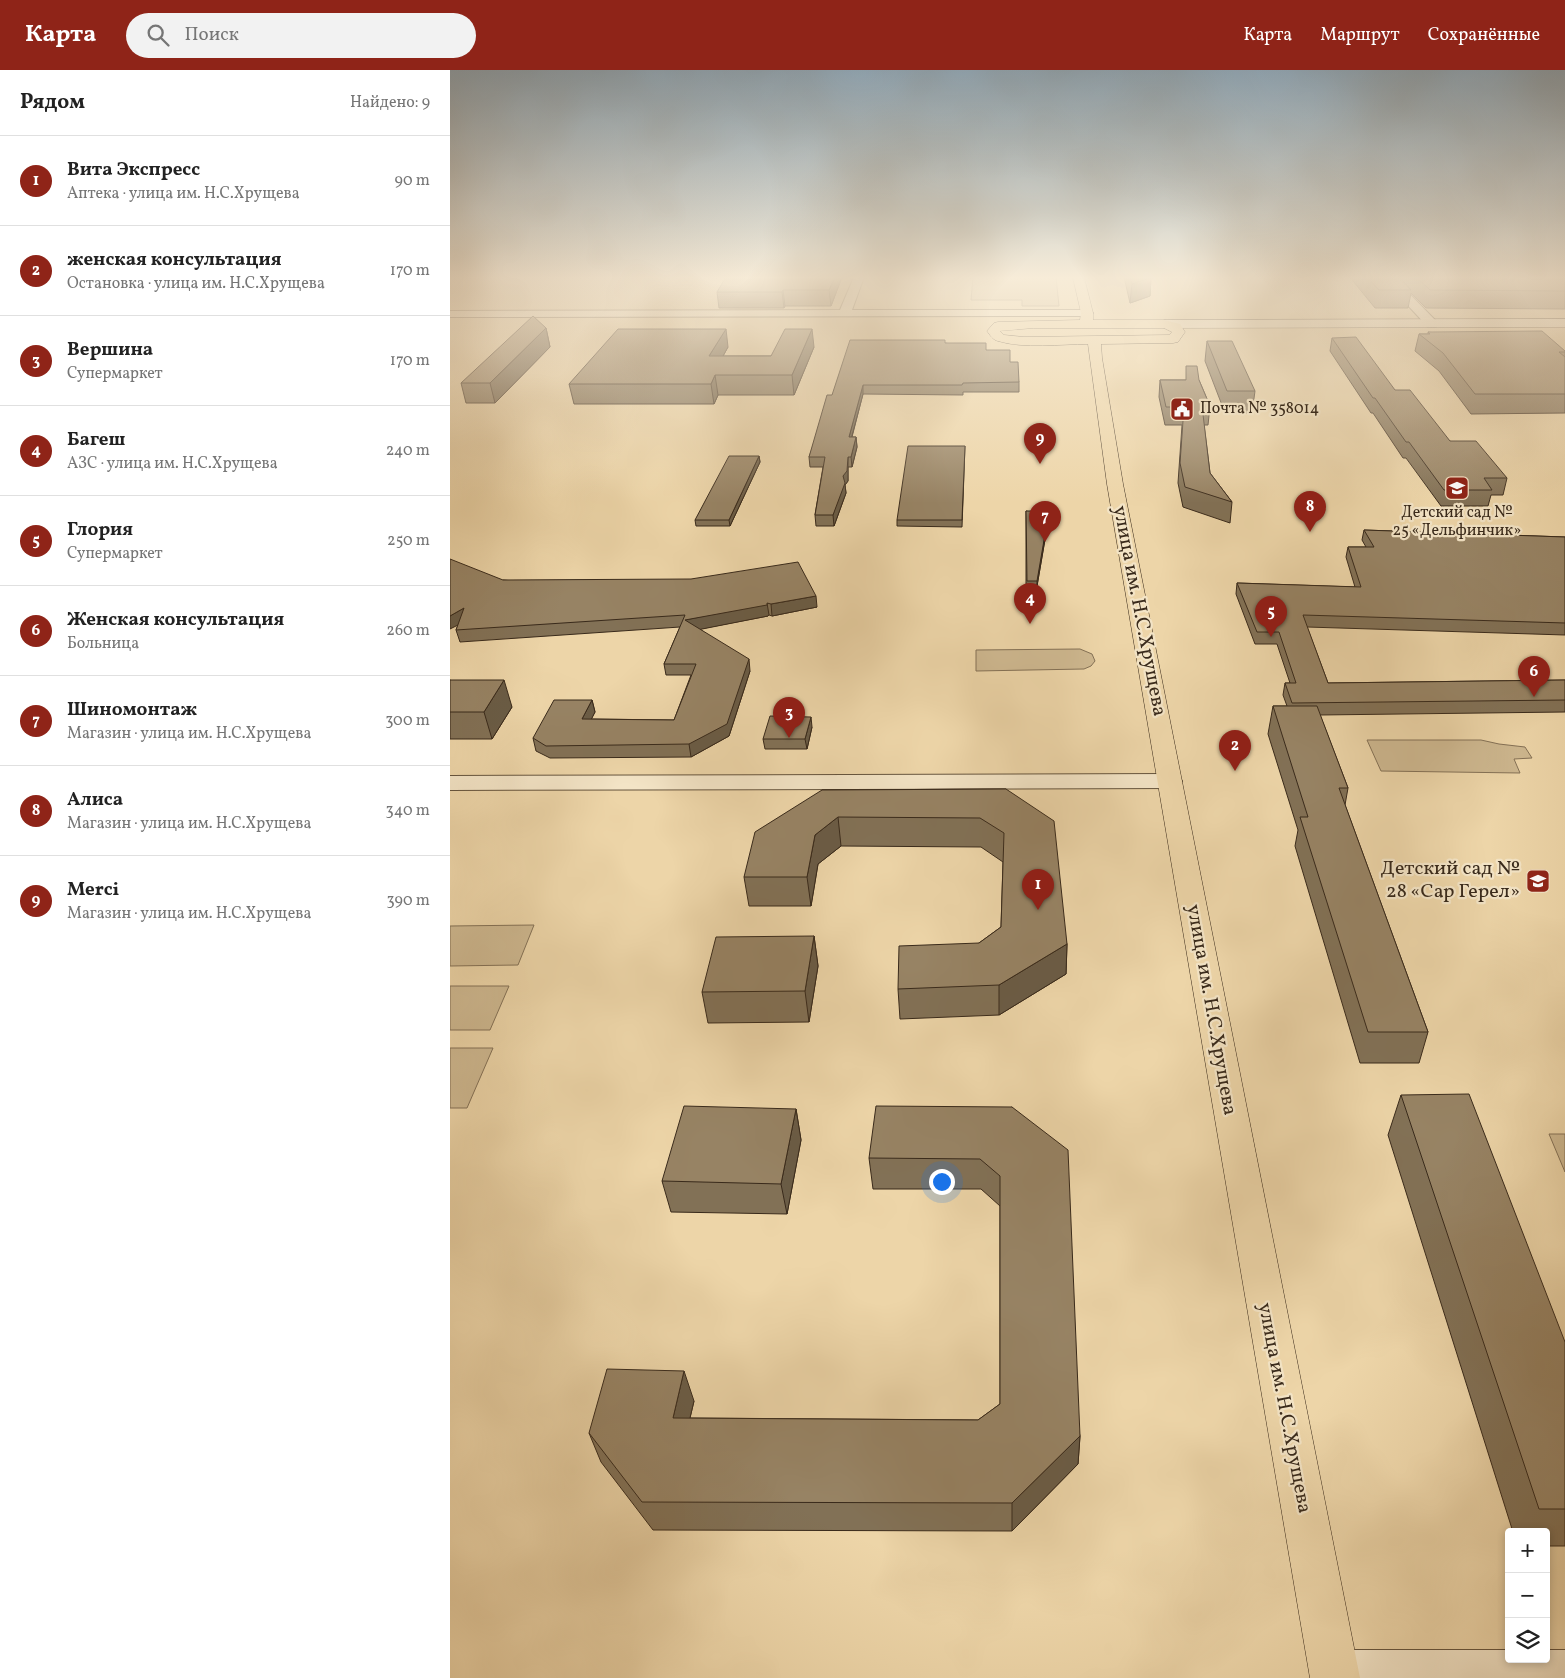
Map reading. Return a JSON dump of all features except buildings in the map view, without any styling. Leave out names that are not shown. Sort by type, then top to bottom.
[{"type":"main road","name":"улица им. Н.С.Хрущева","points":[[1093,352],[1226,1095],[1334,1672]]},
{"type":"street","points":[[450,783],[1170,781]]},
{"type":"street","points":[[1334,1672],[1565,1667]]},
{"type":"shaded area","points":[[1080,649],[1092,654],[1095,661],[1091,666],[1084,669],[976,671],[976,650]]},
{"type":"shaded area","points":[[1367,740],[1481,740],[1525,747],[1532,758],[1514,759],[1520,773],[1381,771]]},
{"type":"shaded area","points":[[534,925],[518,965],[450,966],[450,926]]},
{"type":"shaded area","points":[[450,986],[509,986],[490,1030],[450,1030]]},
{"type":"shaded area","points":[[450,1048],[493,1048],[467,1108],[450,1108]]},
{"type":"shaded area","points":[[1549,1134],[1565,1134],[1565,1172]]},
{"type":"place","name":"Почта № 358014","points":[[1182,409]]},
{"type":"place","name":"Merci","points":[[1040,464]]},
{"type":"place","name":"Детский сад № 25 «Дельфинчик»","points":[[1457,488]]},
{"type":"place","name":"Алиса","points":[[1310,532]]},
{"type":"place","name":"Шиномонтаж","points":[[1045,542]]},
{"type":"place","name":"Багеш","points":[[1030,624]]},
{"type":"place","name":"Глория","points":[[1271,637]]},
{"type":"place","name":"Женская консультация","points":[[1534,697]]},
{"type":"place","name":"Вершина","points":[[789,738]]},
{"type":"place","name":"женская консультация","points":[[1235,771]]},
{"type":"place","name":"Детский сад № 28 «Сар Герел»","points":[[1538,881]]},
{"type":"place","name":"Вита Экспресс","points":[[1038,910]]}]
